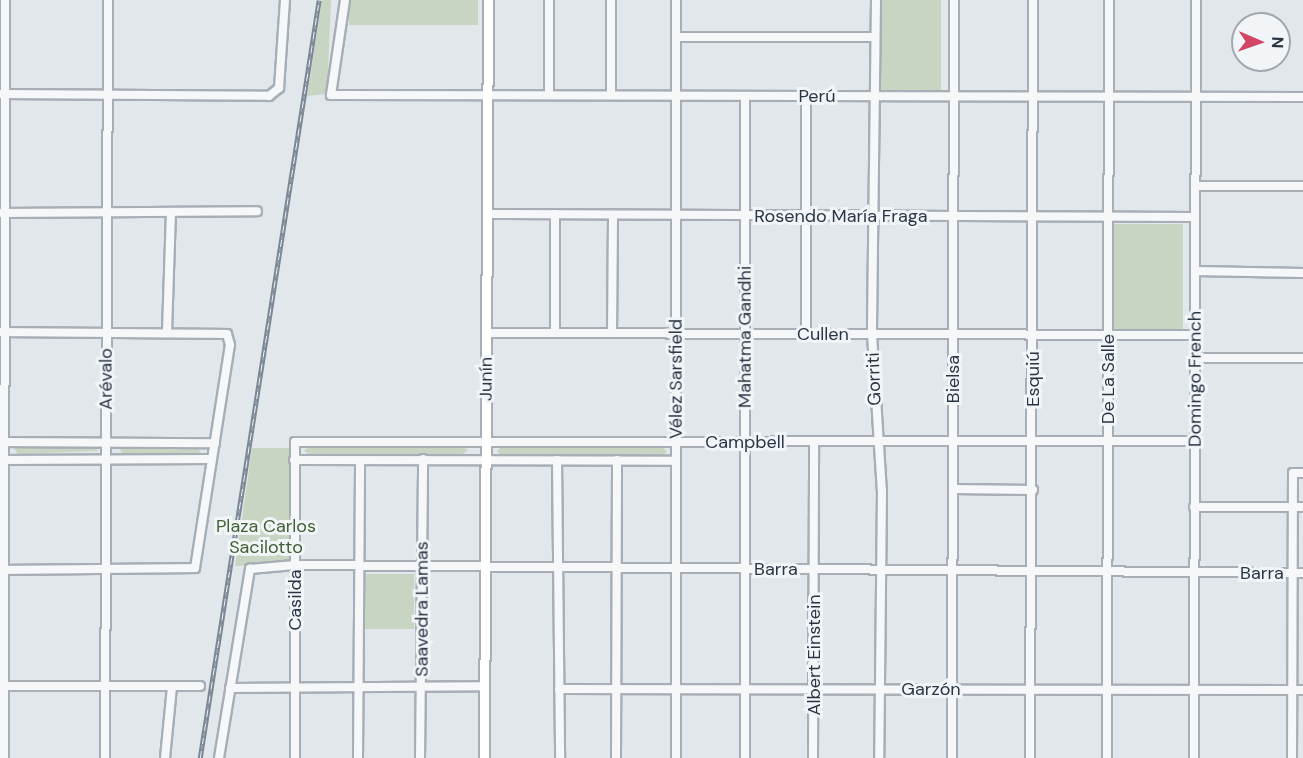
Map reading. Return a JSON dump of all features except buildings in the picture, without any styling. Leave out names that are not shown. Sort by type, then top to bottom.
[{"type":"main road","name":"Junín","points":[[484,758],[488,0]]},
{"type":"street","points":[[4,758],[2,94],[5,0]]},
{"type":"street","name":"Arévalo","points":[[105,758],[108,0]]},
{"type":"street","points":[[2,94],[269,96],[279,88],[285,0]]},
{"type":"street","name":"Perú","points":[[345,0],[331,95],[1303,97]]},
{"type":"street","points":[[549,0],[549,95]]},
{"type":"street","points":[[611,0],[611,95]]},
{"type":"street","name":"Vélez Sarsfield","points":[[676,0],[676,758]]},
{"type":"street","name":"Gorriti","points":[[876,0],[873,96],[872,334],[877,443],[882,491],[879,570],[879,758]]},
{"type":"street","name":"Bielsa","points":[[952,758],[954,0]]},
{"type":"street","name":"Esquiú","points":[[1030,758],[1033,571],[1033,0]]},
{"type":"street","name":"De La Salle","points":[[1107,758],[1109,0]]},
{"type":"street","name":"Domingo French","points":[[1194,758],[1196,0]]},
{"type":"street","points":[[676,37],[875,37]]},
{"type":"street","name":"Mahatma Gandhi","points":[[745,96],[745,758]]},
{"type":"street","points":[[806,96],[806,334]]},
{"type":"street","points":[[1195,186],[1303,186]]},
{"type":"street","points":[[2,213],[258,211]]},
{"type":"street","points":[[167,332],[171,212]]},
{"type":"street","name":"Rosendo María Fraga","points":[[487,214],[1195,217]]},
{"type":"street","points":[[555,214],[555,333]]},
{"type":"street","points":[[612,333],[614,215]]},
{"type":"street","points":[[1195,271],[1303,273]]},
{"type":"street","points":[[2,332],[227,334],[230,345],[195,568],[2,570]]},
{"type":"street","name":"Cullen","points":[[486,333],[1195,335]]},
{"type":"street","points":[[1195,358],[1303,358]]},
{"type":"street","name":"Campbell","points":[[295,442],[1194,441]]},
{"type":"street","points":[[2,442],[215,443]]},
{"type":"street","name":"Casilda","points":[[295,442],[295,758]]},
{"type":"street","name":"Albert Einstein","points":[[813,758],[814,443]]},
{"type":"street","points":[[2,460],[212,459]]},
{"type":"street","name":"Saavedra Lamas","points":[[420,758],[423,459]]},
{"type":"street","points":[[294,460],[676,461]]},
{"type":"street","points":[[358,758],[360,460]]},
{"type":"street","points":[[557,460],[560,758]]},
{"type":"street","points":[[616,758],[617,460]]},
{"type":"street","points":[[1292,758],[1293,473],[1303,473]]},
{"type":"street","points":[[953,489],[1033,490]]},
{"type":"street","points":[[1194,507],[1303,507]]},
{"type":"street","name":"Barra","points":[[230,688],[249,569],[295,565],[1303,573]]},
{"type":"street","points":[[2,686],[200,686]]},
{"type":"street","points":[[165,758],[172,686]]},
{"type":"street","points":[[219,758],[230,688],[485,686]]},
{"type":"street","name":"Garzón","points":[[559,689],[1303,690]]},
{"type":"green space","points":[[322,0],[331,0],[327,94],[307,96]]},
{"type":"green space","points":[[349,0],[478,0],[478,25],[349,25]]},
{"type":"green space","points":[[880,0],[941,0],[941,92],[880,92]]},
{"type":"green space","points":[[1112,224],[1183,224],[1183,329],[1112,329]]},
{"type":"green space","points":[[503,445],[661,445],[667,452],[660,457],[501,456],[497,451]]},
{"type":"green space","points":[[18,446],[94,446],[98,451],[18,454],[14,449]]},
{"type":"green space","points":[[312,446],[460,446],[468,450],[459,457],[309,456],[304,450]]},
{"type":"green space","points":[[123,447],[197,447],[201,453],[123,455],[120,450]]},
{"type":"green space","name":"Plaza Carlos Sacilotto","points":[[252,448],[292,448],[292,563],[235,566]]},
{"type":"green space","points":[[365,574],[414,574],[414,629],[365,629]]},
{"type":"railway","points":[[200,758],[319,0]]}]
